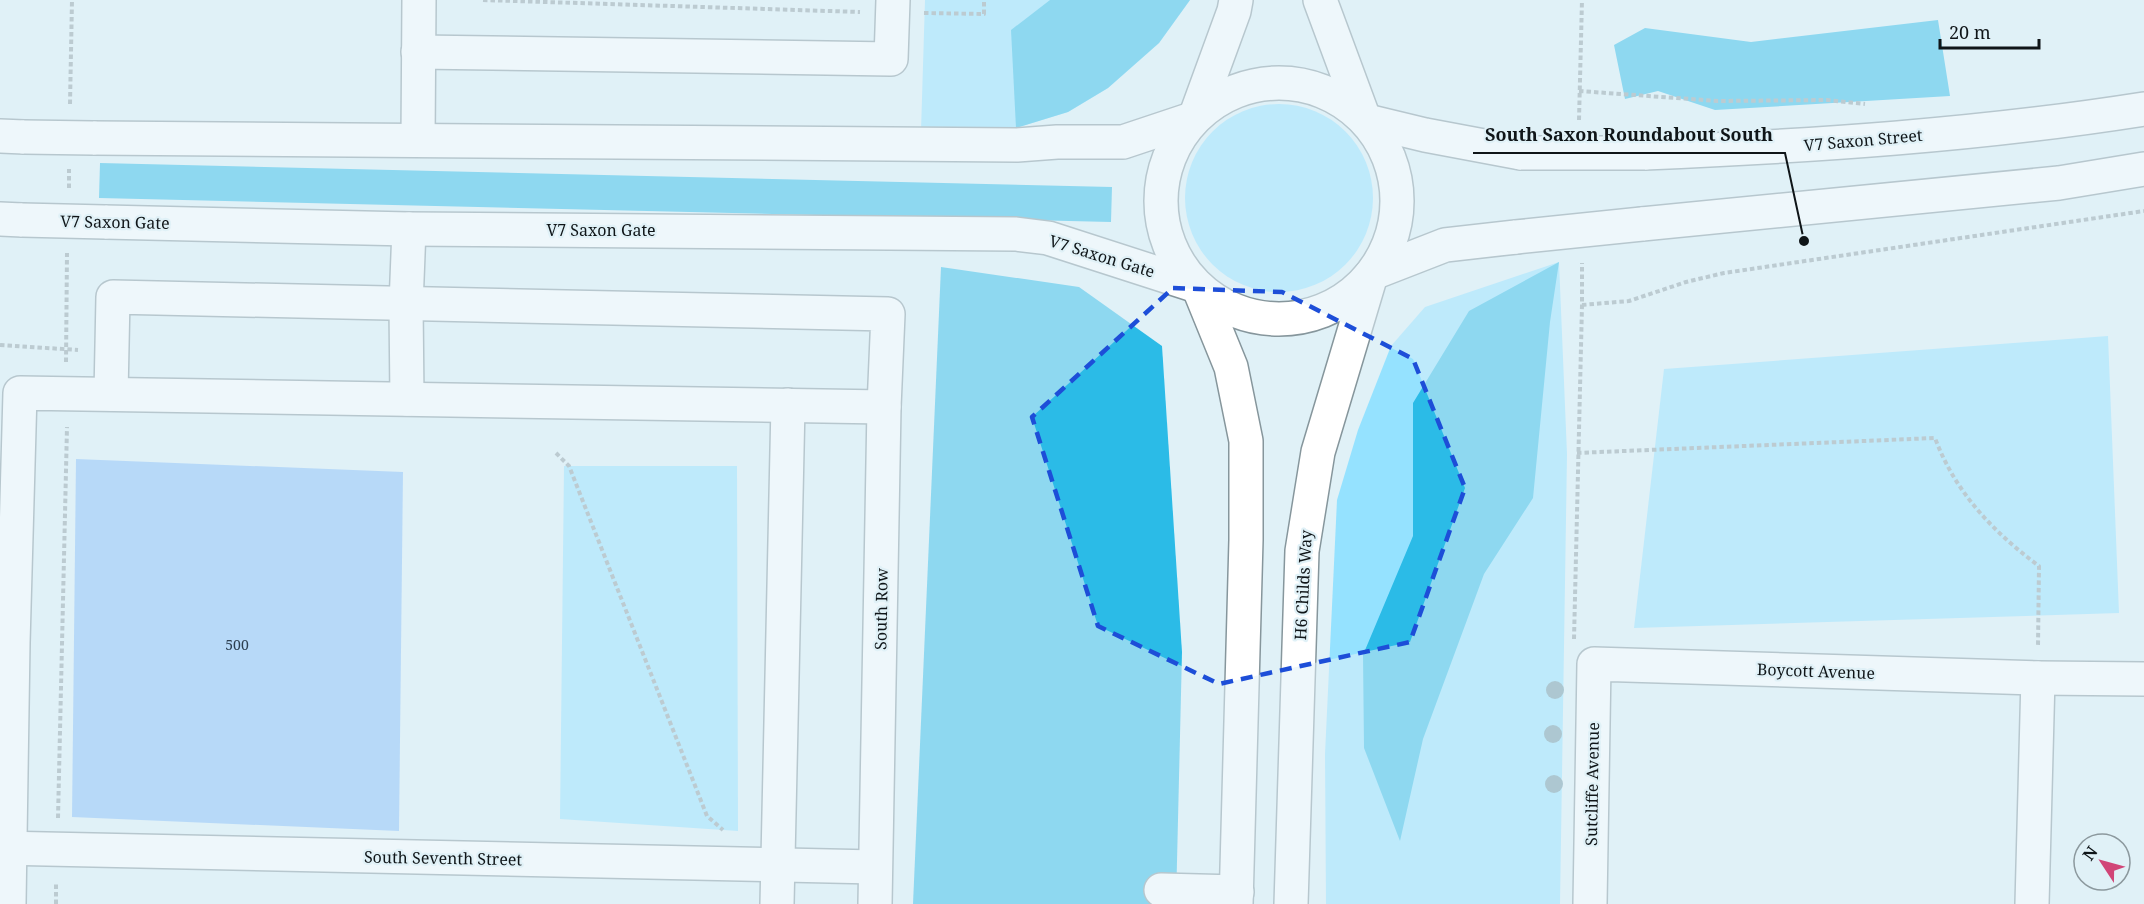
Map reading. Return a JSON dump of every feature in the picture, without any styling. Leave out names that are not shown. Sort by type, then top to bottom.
[{"type":"street","points":[[418,140],[419,0]]},
{"type":"street","points":[[1161,890],[1236,898],[1246,540],[1246,441],[1231,367],[1197,288],[1168,246],[1159,202],[1168,158],[1194,117],[1236,0]]},
{"type":"street","points":[[1197,288],[1233,311],[1270,320],[1308,316],[1342,301],[1372,274],[1392,237],[1397,196],[1389,156],[1365,119],[1320,0]]},
{"type":"street","points":[[418,52],[891,59],[892,6]]},
{"type":"street","points":[[12,137],[1017,145],[1057,142],[1123,142],[1194,117],[1235,90],[1280,82],[1325,91],[1365,119]]},
{"type":"street","name":"V7 Saxon Street","points":[[1365,119],[1425,135],[1521,153],[1645,153],[1796,146],[2053,123],[2144,109]]},
{"type":"street","points":[[1372,274],[1445,245],[2059,183],[2144,169]]},
{"type":"street","name":"V7 Saxon Gate","points":[[11,220],[409,229],[1016,234],[1048,238],[1197,288]]},
{"type":"street","points":[[407,399],[406,305],[409,229]]},
{"type":"street","name":"H6 Childs Way","points":[[1291,904],[1302,550],[1318,452],[1372,274]]},
{"type":"street","points":[[111,394],[113,297],[406,305]]},
{"type":"street","name":"South Row","points":[[406,305],[888,314],[874,904]]},
{"type":"street","points":[[9,904],[5,849],[20,393],[884,407]]},
{"type":"street","points":[[777,904],[788,405]]},
{"type":"street","name":"Boycott Avenue","points":[[1584,654],[2038,678],[2144,679]]},
{"type":"street","name":"Sutcliffe Avenue","points":[[1584,654],[1590,904]]},
{"type":"street","points":[[2032,904],[2038,678]]},
{"type":"street","name":"South Seventh Street","points":[[5,849],[875,867]]},
{"type":"path","points":[[70,108],[72,0]]},
{"type":"path","points":[[483,0],[892,6],[984,14],[984,0]]},
{"type":"path","points":[[1579,92],[1718,101],[1827,100],[1871,105]]},
{"type":"path","points":[[69,167],[69,190]]},
{"type":"path","points":[[1584,654],[1577,453],[1582,305],[1629,301],[1686,282],[1724,273],[2144,211]]},
{"type":"path","points":[[66,349],[68,250]]},
{"type":"path","points":[[0,345],[112,351]]},
{"type":"path","points":[[57,850],[67,393]]},
{"type":"path","points":[[1577,453],[1935,438],[1943,460],[1954,479],[1978,512],[2015,548],[2039,566],[2038,678]]},
{"type":"path","points":[[556,453],[569,466],[707,816],[729,836]]},
{"type":"highlighted area","points":[[1173,288],[1282,292],[1413,359],[1465,488],[1410,642],[1219,684],[1098,626],[1032,417]]},
{"type":"shaded area","points":[[925,0],[1190,0],[1159,43],[1108,88],[1068,112],[1016,128],[921,131]]},
{"type":"shaded area","points":[[1050,0],[1190,0],[1159,43],[1108,88],[1068,112],[1016,128],[1011,30]]},
{"type":"shaded area","points":[[1938,20],[1950,96],[1715,110],[1658,91],[1625,99],[1614,45],[1645,28],[1751,42]]},
{"type":"shaded area","points":[[1279,104],[1306,108],[1323,115],[1345,132],[1362,154],[1369,171],[1373,198],[1369,225],[1362,242],[1345,264],[1323,281],[1306,288],[1279,292],[1252,288],[1235,281],[1213,264],[1196,242],[1189,225],[1185,198],[1189,171],[1196,154],[1213,132],[1235,115],[1252,108]]},
{"type":"shaded area","points":[[100,163],[1112,187],[1111,222],[99,198]]},
{"type":"shaded area","points":[[1559,262],[1567,454],[1560,904],[1326,904],[1325,754],[1337,500],[1358,430],[1391,346],[1425,307]]},
{"type":"shaded area","points":[[1559,262],[1550,322],[1533,498],[1484,574],[1423,739],[1400,841],[1364,748],[1363,655],[1413,536],[1413,403],[1469,311]]},
{"type":"shaded area","points":[[941,267],[1079,287],[1162,346],[1182,652],[1176,904],[913,904]]},
{"type":"shaded area","points":[[2108,336],[2119,613],[1634,628],[1664,369]]},
{"type":"shaded area","points":[[564,466],[737,466],[738,831],[560,819]]},
{"type":"building","points":[[76,459],[403,472],[399,831],[72,817]]},
{"type":"place","name":"South Saxon Roundabout South","points":[[1804,241]]}]
